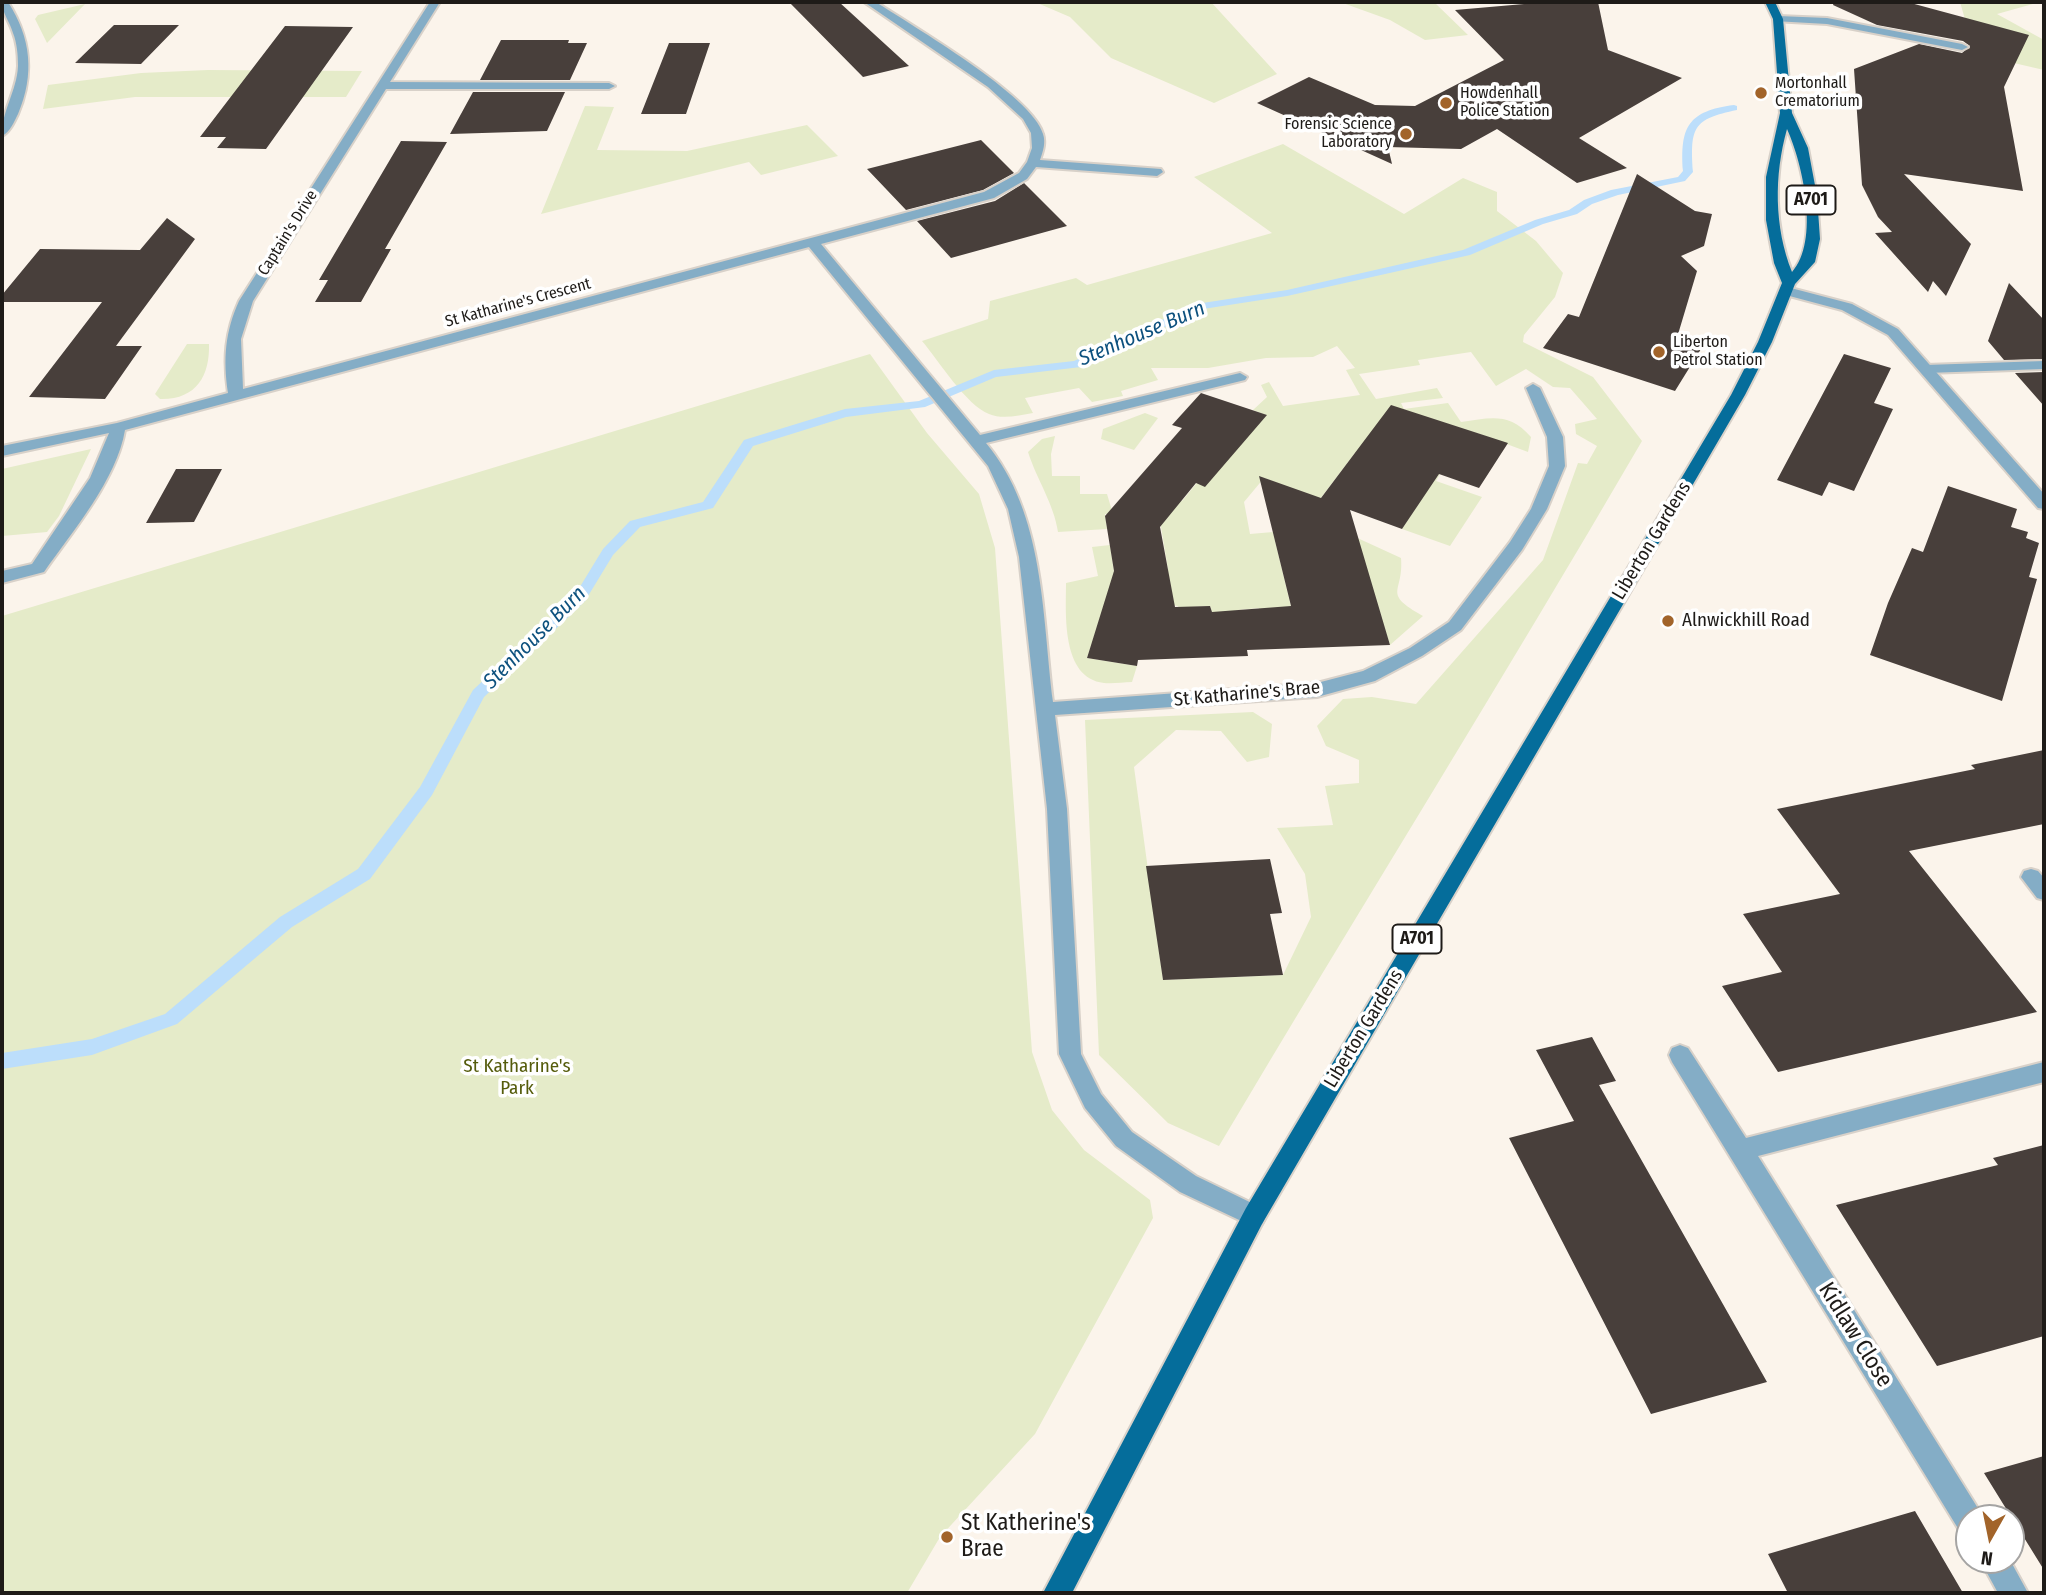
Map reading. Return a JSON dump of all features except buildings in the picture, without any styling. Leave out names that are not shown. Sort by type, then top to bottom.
[{"type":"main road","name":"A701","points":[[1770,2],[1777,19],[1786,113],[1802,148],[1811,196],[1813,239],[1808,262],[1788,287]]},
{"type":"main road","name":"A701","points":[[1786,113],[1777,140],[1772,179],[1773,240],[1788,287]]},
{"type":"main road","name":"Liberton Gardens","points":[[1057,1593],[1254,1216],[1738,395],[1765,342],[1788,287]]},
{"type":"street","points":[[2,2],[11,13],[22,41],[26,61],[20,93],[2,132]]},
{"type":"street","name":"Captain's Drive","points":[[236,395],[230,356],[239,314],[254,286],[435,2]]},
{"type":"street","points":[[869,2],[1018,105],[1037,133],[1038,148],[1032,163],[1127,176],[1157,172]]},
{"type":"street","points":[[1777,19],[1826,21],[1962,47]]},
{"type":"street","points":[[382,85],[609,86]]},
{"type":"street","name":"St Katharine's Crescent","points":[[2,451],[118,427],[989,195],[1023,176],[1032,163]]},
{"type":"street","points":[[813,243],[995,464],[1012,492],[1022,524],[1057,809],[1070,1054],[1093,1101],[1124,1139],[1188,1184],[1254,1216]]},
{"type":"street","points":[[1788,287],[1839,304],[1875,320],[1902,341],[2044,504]]},
{"type":"street","points":[[1926,369],[2044,365]]},
{"type":"street","points":[[975,441],[1240,377]]},
{"type":"street","name":"St Katharine's Brae","points":[[1046,709],[1317,690],[1369,676],[1416,652],[1455,625],[1516,547],[1539,509],[1557,466],[1555,437],[1533,388]]},
{"type":"street","points":[[2,577],[38,568],[116,445],[118,427]]},
{"type":"street","name":"Kidlaw Close","points":[[1680,1055],[1959,1504]]},
{"type":"street","points":[[1741,1150],[2044,1072]]},
{"type":"street","points":[[2002,1574],[2014,1593]]},
{"type":"green space","points":[[1035,2],[1211,2],[1277,74],[1214,103],[1111,58],[1070,17]]},
{"type":"green space","points":[[1340,2],[1434,2],[1468,35],[1425,40],[1390,20]]},
{"type":"green space","points":[[1960,2],[2040,2],[1997,14],[2044,40],[2044,70],[1975,54]]},
{"type":"green space","points":[[85,4],[47,43],[35,19],[38,15]]},
{"type":"green space","points":[[208,70],[362,71],[346,97],[135,97],[43,109],[48,85],[141,73]]},
{"type":"green space","points":[[585,106],[614,107],[597,150],[687,151],[807,125],[838,156],[761,175],[749,162],[541,214]]},
{"type":"green space","points":[[1283,144],[1404,214],[1463,178],[1497,192],[1497,211],[1536,241],[1563,273],[1555,297],[1524,335],[1523,342],[1593,377],[1642,441],[1219,1146],[1168,1123],[1099,1055],[1085,720],[1253,712],[1272,724],[1269,757],[1247,762],[1221,731],[1176,730],[1134,767],[1163,980],[1283,975],[1311,917],[1305,874],[1277,828],[1333,825],[1325,786],[1359,783],[1359,760],[1326,746],[1317,726],[1343,699],[1372,697],[1416,704],[1543,560],[1578,463],[1587,464],[1597,446],[1576,434],[1575,424],[1597,419],[1570,388],[1553,387],[1526,369],[1496,386],[1471,352],[1418,360],[1420,365],[1359,374],[1376,399],[1437,388],[1443,398],[1401,403],[1404,409],[1448,403],[1461,422],[1507,420],[1531,437],[1528,452],[1477,433],[1471,441],[1424,469],[1440,474],[1436,481],[1482,497],[1450,546],[1402,529],[1434,480],[1355,453],[1320,499],[1264,478],[1244,502],[1250,534],[1273,532],[1299,640],[1267,640],[1259,608],[1238,610],[1213,618],[1210,606],[1190,607],[1182,620],[1178,606],[1107,596],[1087,658],[1137,666],[1132,682],[1104,683],[1090,679],[1080,670],[1073,657],[1067,627],[1066,583],[1098,576],[1092,547],[1110,545],[1114,572],[1168,569],[1155,491],[1182,501],[1228,445],[1266,415],[1253,410],[1267,397],[1261,385],[1269,382],[1283,406],[1360,395],[1346,370],[1355,368],[1337,346],[1313,357],[1266,358],[1208,368],[1151,368],[1158,380],[1121,391],[1123,396],[1092,402],[1079,388],[1025,398],[1033,413],[1000,417],[989,414],[972,402],[922,341],[988,319],[990,301],[1076,278],[1087,285],[1272,233],[1194,177]]},
{"type":"green space","points":[[187,344],[209,344],[209,356],[203,376],[192,390],[183,395],[160,399],[155,394]]},
{"type":"green space","name":"St Katharine's Park","points":[[870,354],[927,433],[979,494],[995,548],[1032,1052],[1052,1110],[1084,1150],[1150,1200],[1153,1218],[1035,1434],[940,1537],[907,1593],[2,1593],[2,616]]},
{"type":"green space","points":[[1145,413],[1158,418],[1134,450],[1101,439],[1103,429]]},
{"type":"green space","points":[[1055,436],[1051,454],[1052,476],[1080,476],[1080,494],[1107,494],[1113,514],[1105,514],[1107,529],[1058,532],[1053,512],[1028,452],[1042,439]]},
{"type":"green space","points":[[91,449],[59,516],[47,532],[2,536],[2,469]]},
{"type":"green space","points":[[1340,530],[1401,558],[1398,597],[1423,616],[1390,645],[1383,624]]},
{"type":"waterway","name":"Stenhouse Burn","points":[[2,1061],[92,1047],[171,1019],[286,922],[364,874],[426,791],[478,694],[580,598],[608,552],[635,524],[708,505],[748,443],[845,413],[921,404],[994,374],[1077,364],[1200,306],[1287,293],[1466,253],[1539,222],[1573,212],[1588,202],[1615,192],[1681,179],[1688,172],[1687,145],[1693,126],[1707,114],[1734,108]]},
{"type":"place","name":"Mortonhall Crematorium","points":[[1761,93]]},
{"type":"place","name":"Howdenhall Police Station","points":[[1446,103]]},
{"type":"place","name":"Forensic Science Laboratory","points":[[1406,134]]},
{"type":"place","name":"Liberton Petrol Station","points":[[1659,352]]},
{"type":"place","name":"Alnwickhill Road","points":[[1668,621]]},
{"type":"place","name":"St Katherine's Brae","points":[[947,1537]]}]
